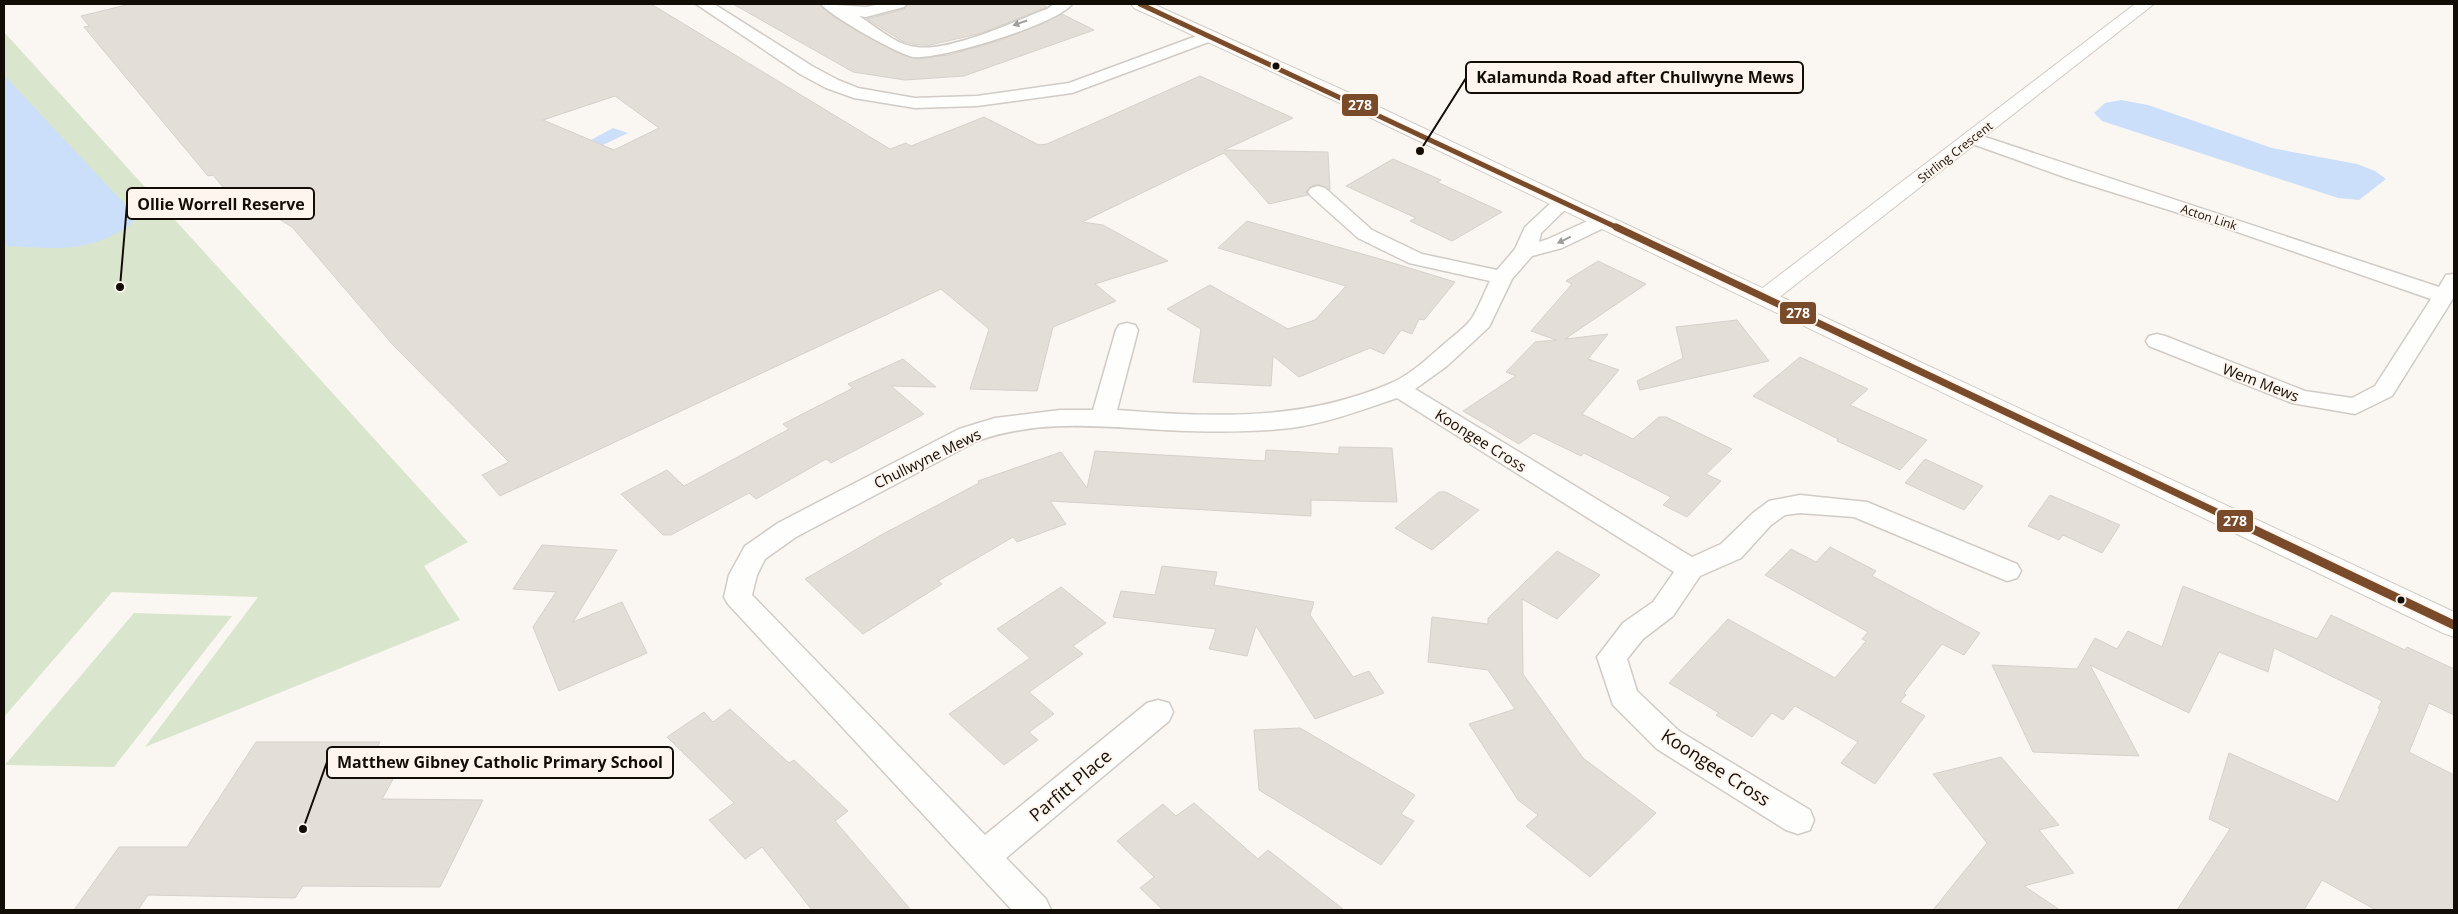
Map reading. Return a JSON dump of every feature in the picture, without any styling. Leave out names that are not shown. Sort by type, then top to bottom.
[{"type":"main road","points":[[1140,4],[1208,37],[1349,100],[1562,204],[2454,625]]},
{"type":"main road","name":"Stirling Crescent","points":[[1764,298],[2145,4]]},
{"type":"street","points":[[704,4],[806,70],[832,84],[854,93],[915,103],[977,101],[1072,88],[1208,37]]},
{"type":"street","points":[[834,6],[866,12],[899,4]]},
{"type":"street","points":[[834,6],[905,49],[925,53],[946,49],[1053,12],[1064,4]]},
{"type":"street","name":"Acton Link","points":[[1973,138],[2074,174],[2449,288]]},
{"type":"street","points":[[1318,192],[1365,234],[1416,259],[1502,277]]},
{"type":"street","name":"Chullwyne Mews","points":[[1034,910],[738,597],[742,575],[756,553],[787,530],[968,435],[995,426],[1028,420],[1103,417],[1187,423],[1250,423],[1291,420],[1338,410],[1399,389],[1439,361],[1482,322],[1502,277],[1525,251],[1532,231],[1562,204]]},
{"type":"street","points":[[1525,251],[1555,244],[1601,222]]},
{"type":"street","name":"Wem Mews","points":[[2157,341],[2300,398],[2355,406],[2384,391],[2449,288]]},
{"type":"street","points":[[1103,417],[1127,330]]},
{"type":"street","name":"Koongee Cross","points":[[1399,389],[1690,569],[1662,609],[1633,631],[1612,657],[1624,697],[1668,740],[1798,820]]},
{"type":"street","points":[[1690,569],[1731,551],[1762,519],[1778,507],[1800,504],[1858,508],[2008,571]]},
{"type":"street","name":"Parfitt Place","points":[[983,857],[1158,712]]},
{"type":"green space","points":[[4,32],[468,542],[424,566],[460,620],[145,747],[258,597],[112,592],[4,717]]},
{"type":"green space","points":[[134,613],[232,616],[114,767],[5,765]]},
{"type":"water","points":[[4,75],[133,213],[133,223],[117,233],[86,245],[56,248],[4,246]]},
{"type":"water","points":[[2121,100],[2148,105],[2272,148],[2357,164],[2375,171],[2386,179],[2359,200],[2338,198],[2102,121],[2094,113],[2105,103]]},
{"type":"water","points":[[613,128],[628,133],[603,145],[591,140]]},
{"type":"building","points":[[130,4],[651,4],[890,149],[906,143],[911,146],[984,117],[1039,145],[1047,144],[1200,76],[1293,118],[1224,150],[1328,152],[1330,190],[1317,184],[1310,187],[1306,192],[1308,195],[1269,204],[1224,153],[1082,222],[1103,225],[1168,261],[1095,284],[1116,301],[1053,327],[1037,391],[970,389],[989,329],[941,289],[500,496],[482,475],[509,462],[393,345],[292,227],[232,190],[227,192],[213,175],[208,176],[84,27],[89,26],[81,16]],"holes":[[[615,96],[659,128],[614,150],[543,120]]]},
{"type":"building","points":[[733,4],[819,4],[836,18],[864,35],[914,59],[948,55],[998,41],[1062,14],[1094,30],[964,76],[905,80],[853,72]]},
{"type":"building","points":[[909,4],[1041,4],[1047,7],[982,33],[930,45],[916,45],[902,41],[867,19],[904,9]]},
{"type":"building","points":[[1393,159],[1441,180],[1437,182],[1502,212],[1452,241],[1410,221],[1416,218],[1346,186]]},
{"type":"building","points":[[1247,221],[1455,282],[1424,320],[1419,319],[1412,334],[1401,330],[1384,354],[1370,348],[1299,377],[1273,356],[1271,386],[1193,382],[1201,329],[1167,309],[1210,285],[1288,329],[1315,320],[1346,286],[1218,248]]},
{"type":"building","points":[[1598,261],[1646,284],[1565,339],[1608,334],[1588,359],[1619,370],[1582,414],[1633,439],[1659,417],[1666,417],[1732,449],[1706,474],[1721,481],[1687,517],[1663,505],[1671,497],[1584,453],[1581,456],[1534,433],[1519,444],[1463,411],[1516,376],[1506,372],[1535,342],[1556,340],[1531,331],[1572,284],[1566,281]]},
{"type":"building","points":[[1737,320],[1769,361],[1640,390],[1637,381],[1683,358],[1676,327]]},
{"type":"building","points":[[1800,357],[1868,389],[1850,405],[1927,440],[1900,470],[1837,441],[1838,439],[1753,396]]},
{"type":"building","points":[[903,359],[936,387],[891,386],[924,414],[831,463],[826,459],[756,499],[749,493],[671,535],[663,535],[621,494],[667,470],[684,486],[789,429],[783,424],[853,388],[848,384]]},
{"type":"building","points":[[1339,447],[1392,448],[1397,502],[1311,500],[1311,516],[1050,501],[1066,524],[1017,542],[1013,537],[938,581],[942,584],[863,634],[805,579],[883,534],[979,483],[978,481],[1061,452],[1087,488],[1095,451],[1265,461],[1266,450],[1339,454]]},
{"type":"building","points":[[1925,459],[1983,486],[1964,510],[1905,483]]},
{"type":"building","points":[[1439,492],[1446,492],[1479,510],[1432,550],[1395,528]]},
{"type":"building","points":[[2050,495],[2120,525],[2102,553],[2063,535],[2059,540],[2028,526]]},
{"type":"building","points":[[542,545],[617,550],[573,622],[622,602],[647,653],[559,691],[533,627],[556,592],[513,589]]},
{"type":"building","points":[[1830,547],[1876,571],[1872,576],[1980,633],[1964,655],[1942,644],[1904,693],[1906,695],[1900,702],[1925,716],[1875,784],[1841,763],[1858,742],[1795,706],[1783,720],[1772,713],[1752,737],[1716,715],[1719,713],[1669,683],[1728,619],[1835,678],[1866,641],[1862,639],[1868,632],[1765,575],[1791,549],[1816,562]]},
{"type":"building","points":[[1557,551],[1600,575],[1557,619],[1522,599],[1523,674],[1583,758],[1656,813],[1590,877],[1526,826],[1538,815],[1518,800],[1469,724],[1515,709],[1488,670],[1428,662],[1432,617],[1488,624],[1488,618]]},
{"type":"building","points":[[1162,566],[1217,572],[1214,585],[1314,602],[1310,615],[1353,677],[1369,671],[1384,693],[1315,719],[1256,626],[1247,656],[1209,649],[1216,629],[1113,617],[1121,591],[1155,595]]},
{"type":"building","points":[[2183,586],[2317,639],[2331,615],[2405,650],[2407,647],[2454,669],[2454,715],[2429,703],[2409,752],[2454,775],[2454,910],[2376,910],[2322,880],[2304,910],[2177,910],[2230,829],[2209,819],[2229,753],[2338,802],[2380,709],[2378,708],[2382,701],[2274,648],[2268,672],[2219,652],[2189,713],[2090,665],[2139,756],[2033,752],[1992,665],[2077,669],[2095,638],[2117,649],[2128,631],[2162,647]]},
{"type":"building","points":[[1061,587],[1106,623],[1073,646],[1083,654],[1029,692],[1054,714],[1029,732],[1038,740],[1004,765],[949,714],[1030,658],[997,629]]},
{"type":"building","points":[[730,709],[789,763],[794,760],[848,811],[835,821],[911,910],[812,910],[762,847],[745,859],[709,820],[734,803],[667,737],[704,712],[713,722]]},
{"type":"building","points":[[1300,728],[1415,795],[1401,814],[1414,821],[1381,865],[1259,790],[1254,730]]},
{"type":"building","points":[[256,742],[380,742],[362,774],[396,774],[382,799],[483,800],[440,887],[303,886],[295,898],[148,895],[138,910],[74,910],[119,847],[187,847]]},
{"type":"building","points":[[2001,757],[2059,825],[2039,830],[2074,873],[2024,886],[2060,910],[1933,910],[1987,843],[1933,774]]},
{"type":"building","points":[[1194,803],[1258,859],[1268,850],[1344,910],[1163,910],[1140,888],[1154,877],[1117,841],[1163,804],[1176,816]]},
{"type":"transit line","name":"278","points":[[1140,4],[1349,100],[2454,625]]},
{"type":"place","name":"Kalamunda Road after Chullwyne Mews","points":[[1420,151]]},
{"type":"place","name":"Ollie Worrell Reserve","points":[[120,287]]},
{"type":"place","name":"Matthew Gibney Catholic Primary School","points":[[303,829]]}]
